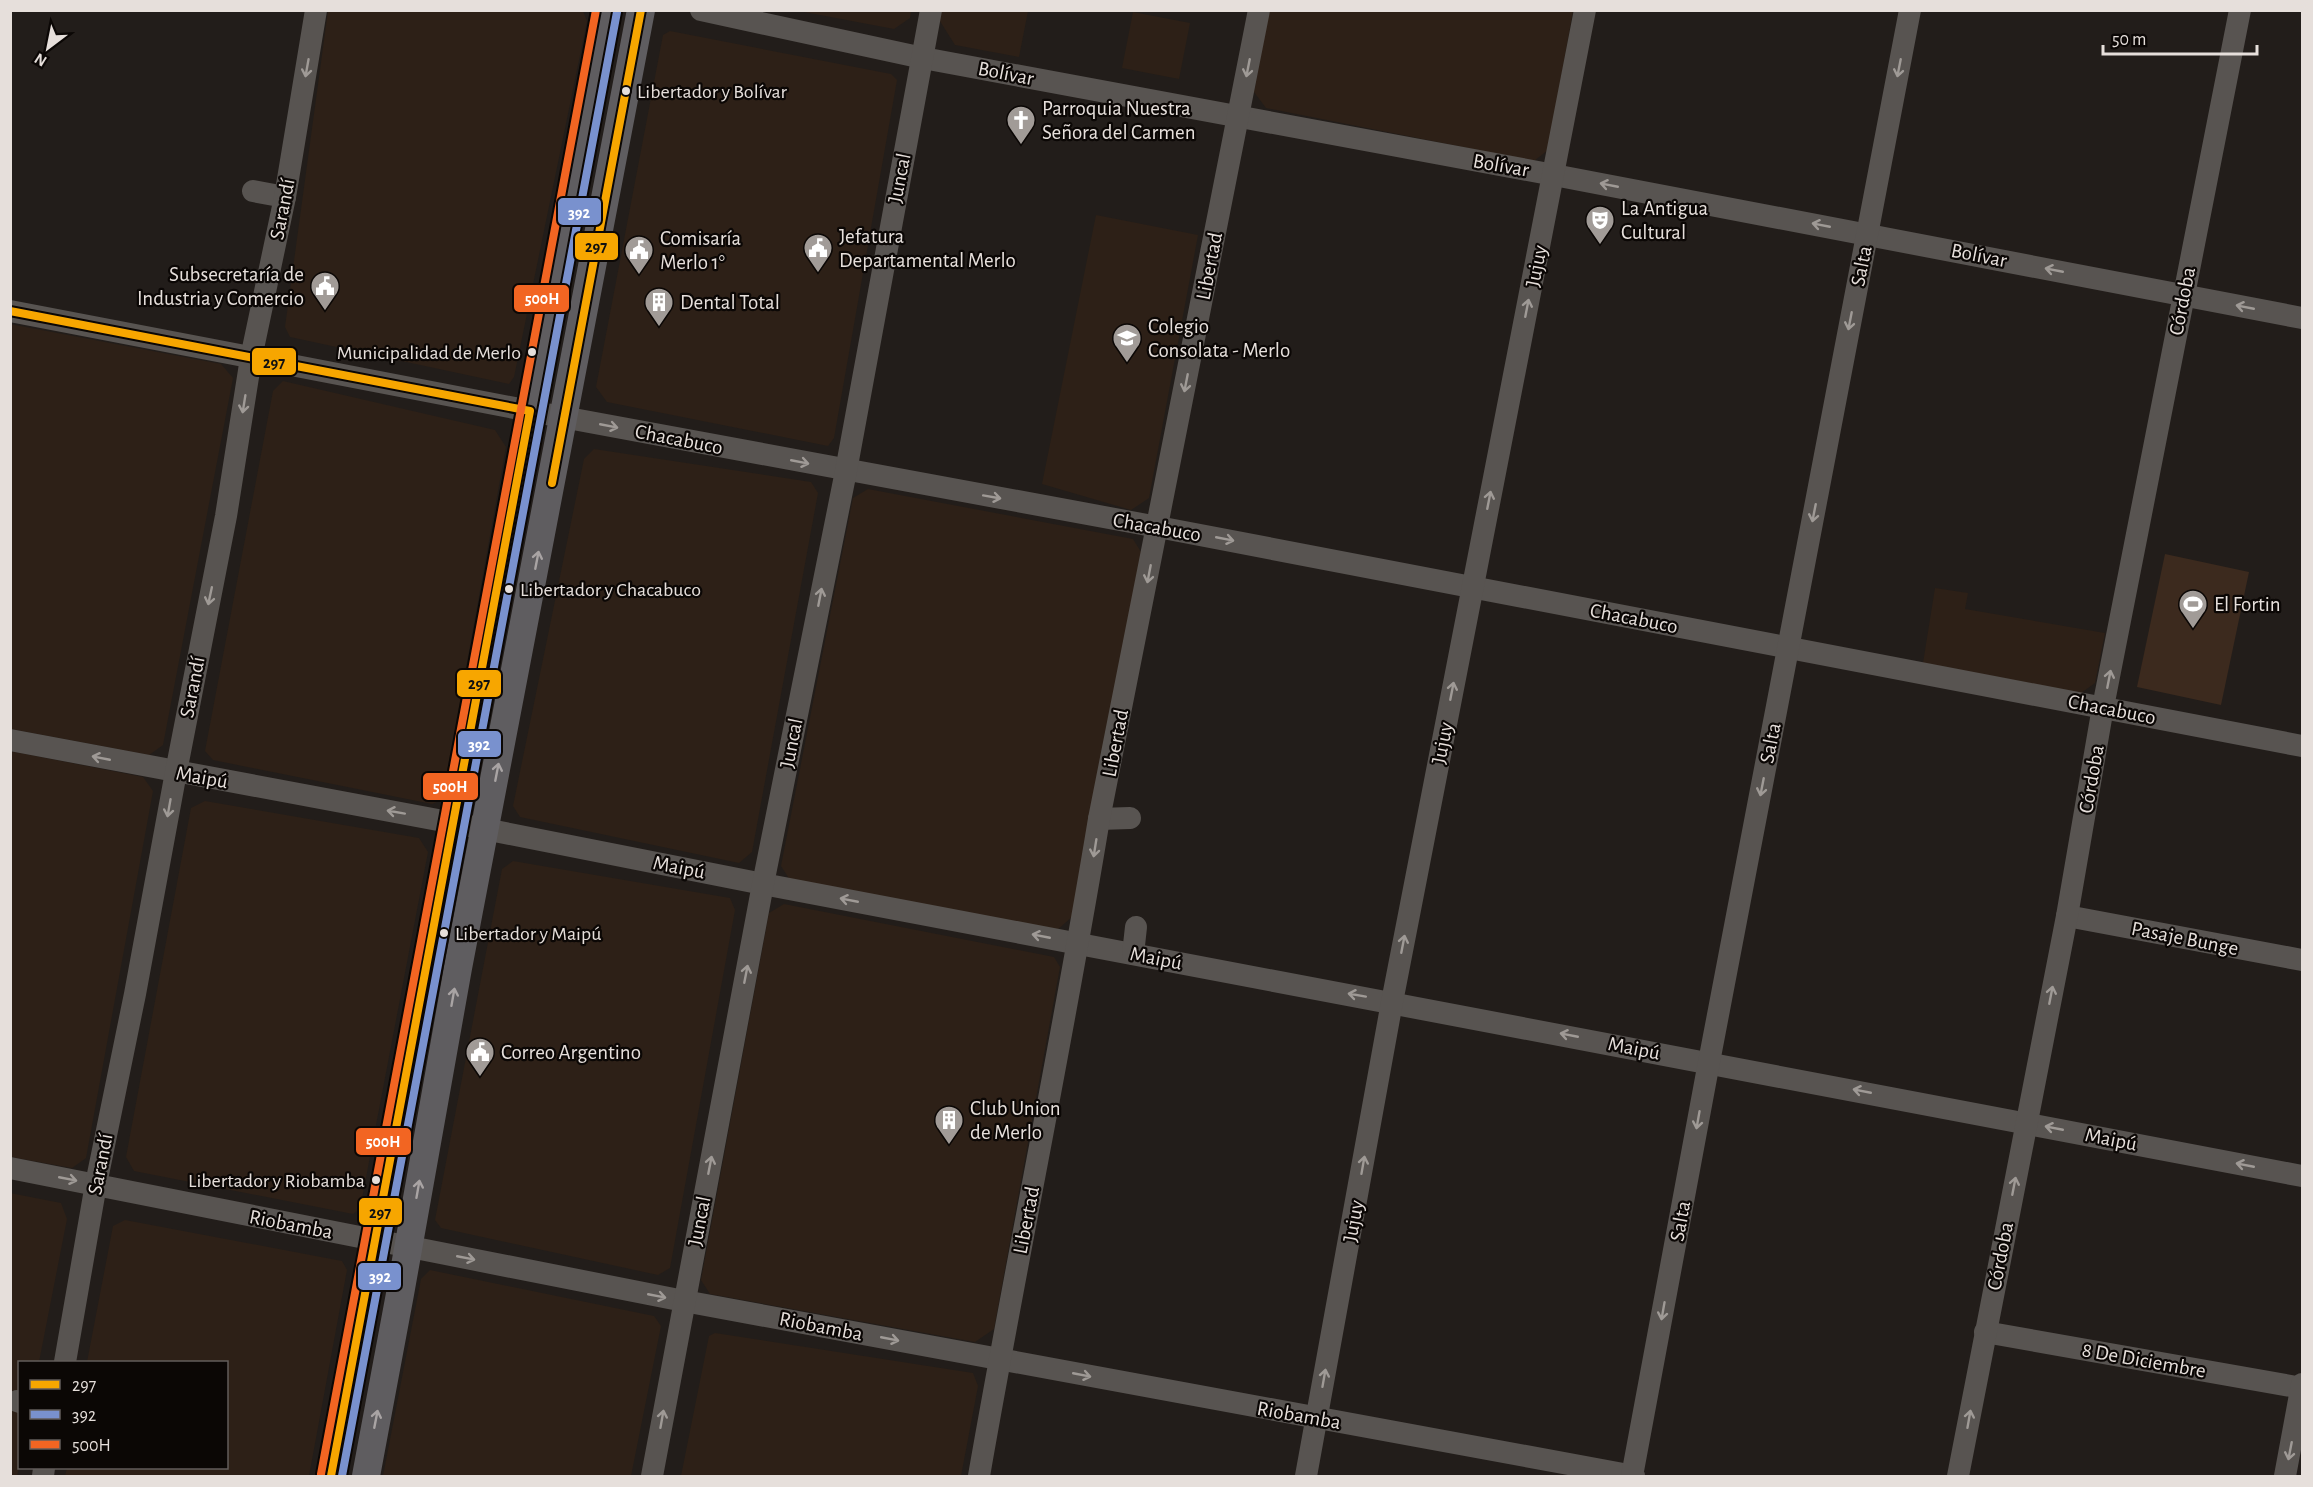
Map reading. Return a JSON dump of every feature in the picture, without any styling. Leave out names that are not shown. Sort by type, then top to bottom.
[{"type":"main road","points":[[331,1476],[607,10]]},
{"type":"main road","points":[[366,1476],[458,968],[641,10]]},
{"type":"street","name":"Sarandí","points":[[65,1361],[96,1184],[135,994],[226,516],[251,358],[285,197],[316,10]]},
{"type":"street","name":"Bolívar","points":[[701,10],[923,58],[1867,234],[2302,318]]},
{"type":"street","name":"Juncal","points":[[652,1476],[763,884],[800,647],[846,471],[932,10]]},
{"type":"street","name":"Libertad","points":[[979,1476],[1079,944],[1099,819],[1259,10]]},
{"type":"street","name":"Jujuy","points":[[1306,1476],[1392,1002],[1585,10]]},
{"type":"street","name":"Salta","points":[[1633,1476],[1709,1062],[1910,10]]},
{"type":"street","name":"Córdoba","points":[[1959,1476],[2067,916],[2103,707],[2240,10]]},
{"type":"street","points":[[253,191],[285,197]]},
{"type":"street","name":"Chacabuco","points":[[10,311],[846,471],[1472,586],[2302,746]]},
{"type":"street","name":"Maipú","points":[[10,740],[2302,1176]]},
{"type":"street","points":[[1099,819],[1130,818]]},
{"type":"street","name":"Pasaje Bunge","points":[[2067,916],[2302,960]]},
{"type":"street","points":[[1133,954],[1136,927]]},
{"type":"street","name":"Riobamba","points":[[10,1167],[684,1301],[1633,1476]]},
{"type":"street","name":"8 De Diciembre","points":[[1985,1332],[2302,1386]]},
{"type":"street","points":[[2285,1476],[2302,1386]]},
{"type":"shaded area","points":[[328,11],[583,11],[587,21],[514,377],[509,384],[290,337],[285,327]]},
{"type":"shaded area","points":[[799,11],[911,11],[910,18],[894,29]]},
{"type":"shaded area","points":[[939,11],[1028,11],[1019,57],[955,45],[938,18]]},
{"type":"shaded area","points":[[1269,11],[1573,11],[1548,150],[1534,161],[1266,108],[1254,92]]},
{"type":"shaded area","points":[[1133,12],[1190,23],[1179,79],[1122,68]]},
{"type":"shaded area","points":[[670,31],[891,74],[897,80],[834,438],[828,446],[607,402],[596,387],[663,35]]},
{"type":"shaded area","points":[[1096,215],[1198,235],[1149,498],[1131,510],[1042,484]]},
{"type":"shaded area","points":[[10,324],[221,364],[233,378],[163,745],[149,755],[11,729]]},
{"type":"shaded area","points":[[283,381],[495,430],[506,447],[442,800],[432,804],[213,760],[205,751],[273,391]]},
{"type":"shaded area","points":[[594,449],[811,482],[818,493],[752,852],[739,863],[520,817],[513,806],[584,459]]},
{"type":"shaded area","points":[[868,489],[1133,539],[1141,552],[1073,916],[1056,931],[790,880],[781,866],[853,498]]},
{"type":"shaded area","name":"El Fortin","points":[[2165,554],[2249,572],[2221,705],[2137,687]]},
{"type":"shaded area","points":[[1935,588],[1968,593],[1965,609],[2105,633],[2095,683],[2081,693],[1923,663]]},
{"type":"shaded area","points":[[10,751],[143,777],[153,791],[86,1158],[72,1168],[11,1157]]},
{"type":"shaded area","points":[[205,801],[419,838],[428,852],[360,1209],[353,1214],[134,1171],[126,1157],[191,808]]},
{"type":"shaded area","points":[[513,861],[730,898],[735,910],[670,1268],[658,1275],[441,1228],[435,1220],[502,869]]},
{"type":"shaded area","points":[[784,904],[1054,957],[1060,967],[994,1329],[975,1342],[710,1294],[701,1280],[769,913]]},
{"type":"shaded area","points":[[10,1193],[61,1203],[67,1219],[39,1361],[18,1361],[19,1469],[17,1476],[10,1476]]},
{"type":"shaded area","points":[[125,1220],[342,1261],[347,1270],[309,1476],[65,1476],[67,1469],[228,1469],[228,1361],[87,1361],[113,1226]]},
{"type":"shaded area","points":[[430,1270],[654,1316],[661,1326],[631,1476],[383,1476],[421,1279]]},
{"type":"shaded area","points":[[715,1333],[973,1373],[978,1386],[961,1476],[681,1476],[709,1336]]},
{"type":"transit line","name":"500H","points":[[321,1474],[596,10]]},
{"type":"transit line","name":"297","points":[[552,483],[641,10]]},
{"type":"transit line","name":"392","points":[[342,1476],[617,12]]},
{"type":"transit line","name":"297","points":[[10,311],[530,411],[331,1476]]},
{"type":"place","name":"Libertador y Bolívar","points":[[626,91]]},
{"type":"place","name":"Parroquia Nuestra Señora del Carmen","points":[[1021,146]]},
{"type":"place","name":"La Antigua Cultural","points":[[1600,246]]},
{"type":"place","name":"Jefatura Departamental Merlo","points":[[818,274]]},
{"type":"place","name":"Comisaría Merlo 1°","points":[[639,276]]},
{"type":"place","name":"Subsecretaría de Industria y Comercio","points":[[325,312]]},
{"type":"place","name":"Dental Total","points":[[659,328]]},
{"type":"place","name":"Municipalidad de Merlo","points":[[532,352]]},
{"type":"place","name":"Colegio Consolata - Merlo","points":[[1127,364]]},
{"type":"place","name":"Libertador y Chacabuco","points":[[509,589]]},
{"type":"place","name":"El Fortin","points":[[2193,630]]},
{"type":"place","name":"Libertador y Maipú","points":[[444,933]]},
{"type":"place","name":"Correo Argentino","points":[[480,1078]]},
{"type":"place","name":"Club Union de Merlo","points":[[949,1146]]},
{"type":"place","name":"Libertador y Riobamba","points":[[376,1180]]}]
